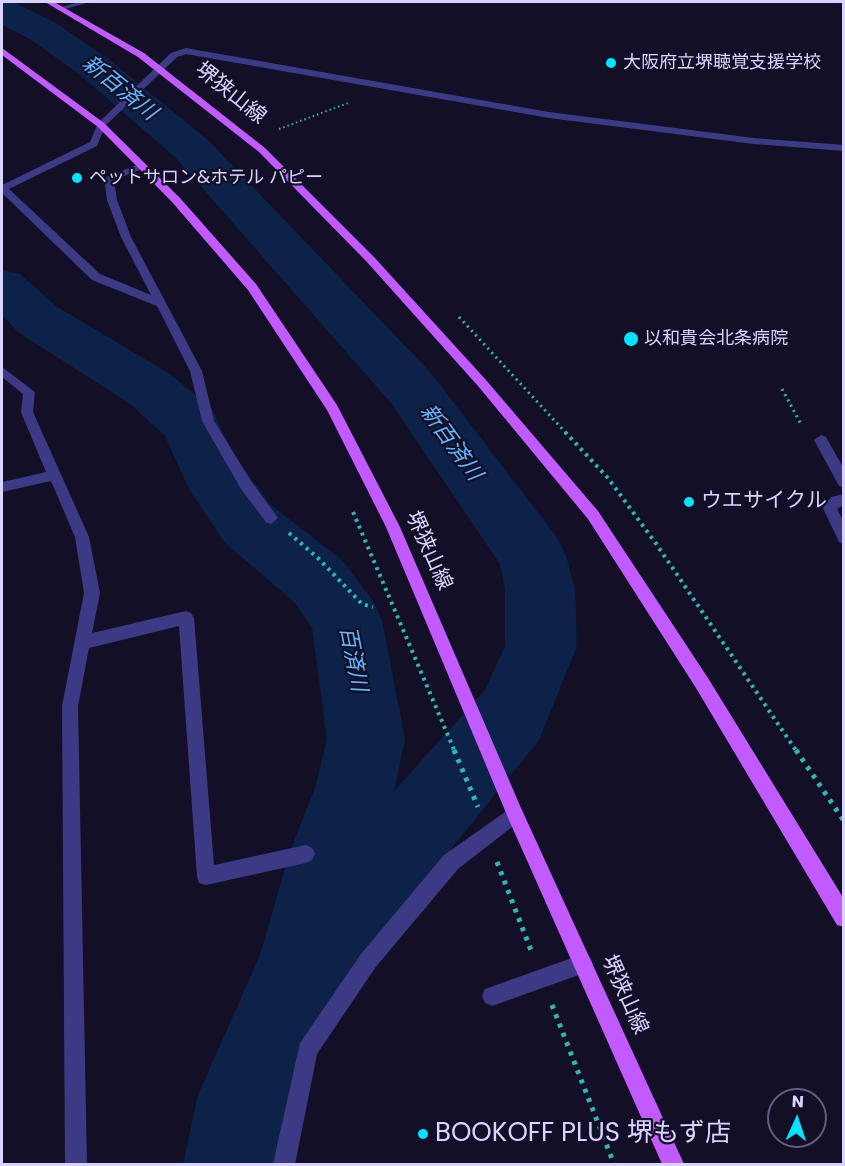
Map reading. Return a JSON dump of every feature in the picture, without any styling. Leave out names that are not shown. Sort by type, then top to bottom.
[{"type":"main road","name":"堺狭山線","points":[[49,2],[159,69],[262,150],[370,259],[482,383],[593,515],[702,683],[843,918]]},
{"type":"main road","name":"堺狭山線","points":[[2,51],[101,125],[176,200],[252,287],[332,408],[393,527],[469,702],[514,814],[673,1164]]},
{"type":"street","points":[[62,8],[86,2]]},
{"type":"street","points":[[161,304],[96,277],[2,189],[94,144],[101,125],[174,55],[186,51],[549,115],[754,141],[843,148]]},
{"type":"street","points":[[142,166],[110,178],[111,189],[126,237],[196,371],[208,421],[246,485],[271,518]]},
{"type":"street","points":[[2,371],[29,392],[27,411],[82,537],[92,593],[70,706],[76,1164]]},
{"type":"street","points":[[821,440],[843,482]]},
{"type":"street","points":[[2,487],[55,475]]},
{"type":"street","points":[[843,499],[836,501],[830,508],[843,538]]},
{"type":"street","points":[[83,642],[186,618],[206,876],[306,854]]},
{"type":"street","points":[[284,1164],[306,1050],[368,961],[451,862],[514,814]]},
{"type":"street","points":[[492,996],[583,964]]},
{"type":"path","points":[[279,129],[390,87]]},
{"type":"path","points":[[782,389],[806,433],[821,440]]},
{"type":"path","points":[[349,502],[478,807]]},
{"type":"path","points":[[271,518],[319,559],[362,604],[373,607]]},
{"type":"waterway","name":"新百済川","points":[[2,11],[43,31],[93,66],[192,149],[411,388],[532,556],[540,589],[541,646],[512,715],[303,962]]},
{"type":"waterway","name":"百済川","points":[[2,286],[37,319],[150,389],[190,424],[211,472],[248,524],[318,581],[346,620],[366,739],[355,788],[332,851],[303,962]]},
{"type":"waterway","name":"百済川","points":[[234,1164],[247,1095],[303,962]]},
{"type":"place","name":"大阪府立堺聴覚支援学校","points":[[611,63]]},
{"type":"place","name":"ペットサロン&ホテル パピー","points":[[77,178]]},
{"type":"place","name":"以和貴会北条病院","points":[[631,339]]},
{"type":"place","name":"ウエサイクル","points":[[689,502]]},
{"type":"place","name":"BOOKOFF PLUS 堺もず店","points":[[423,1134]]}]
